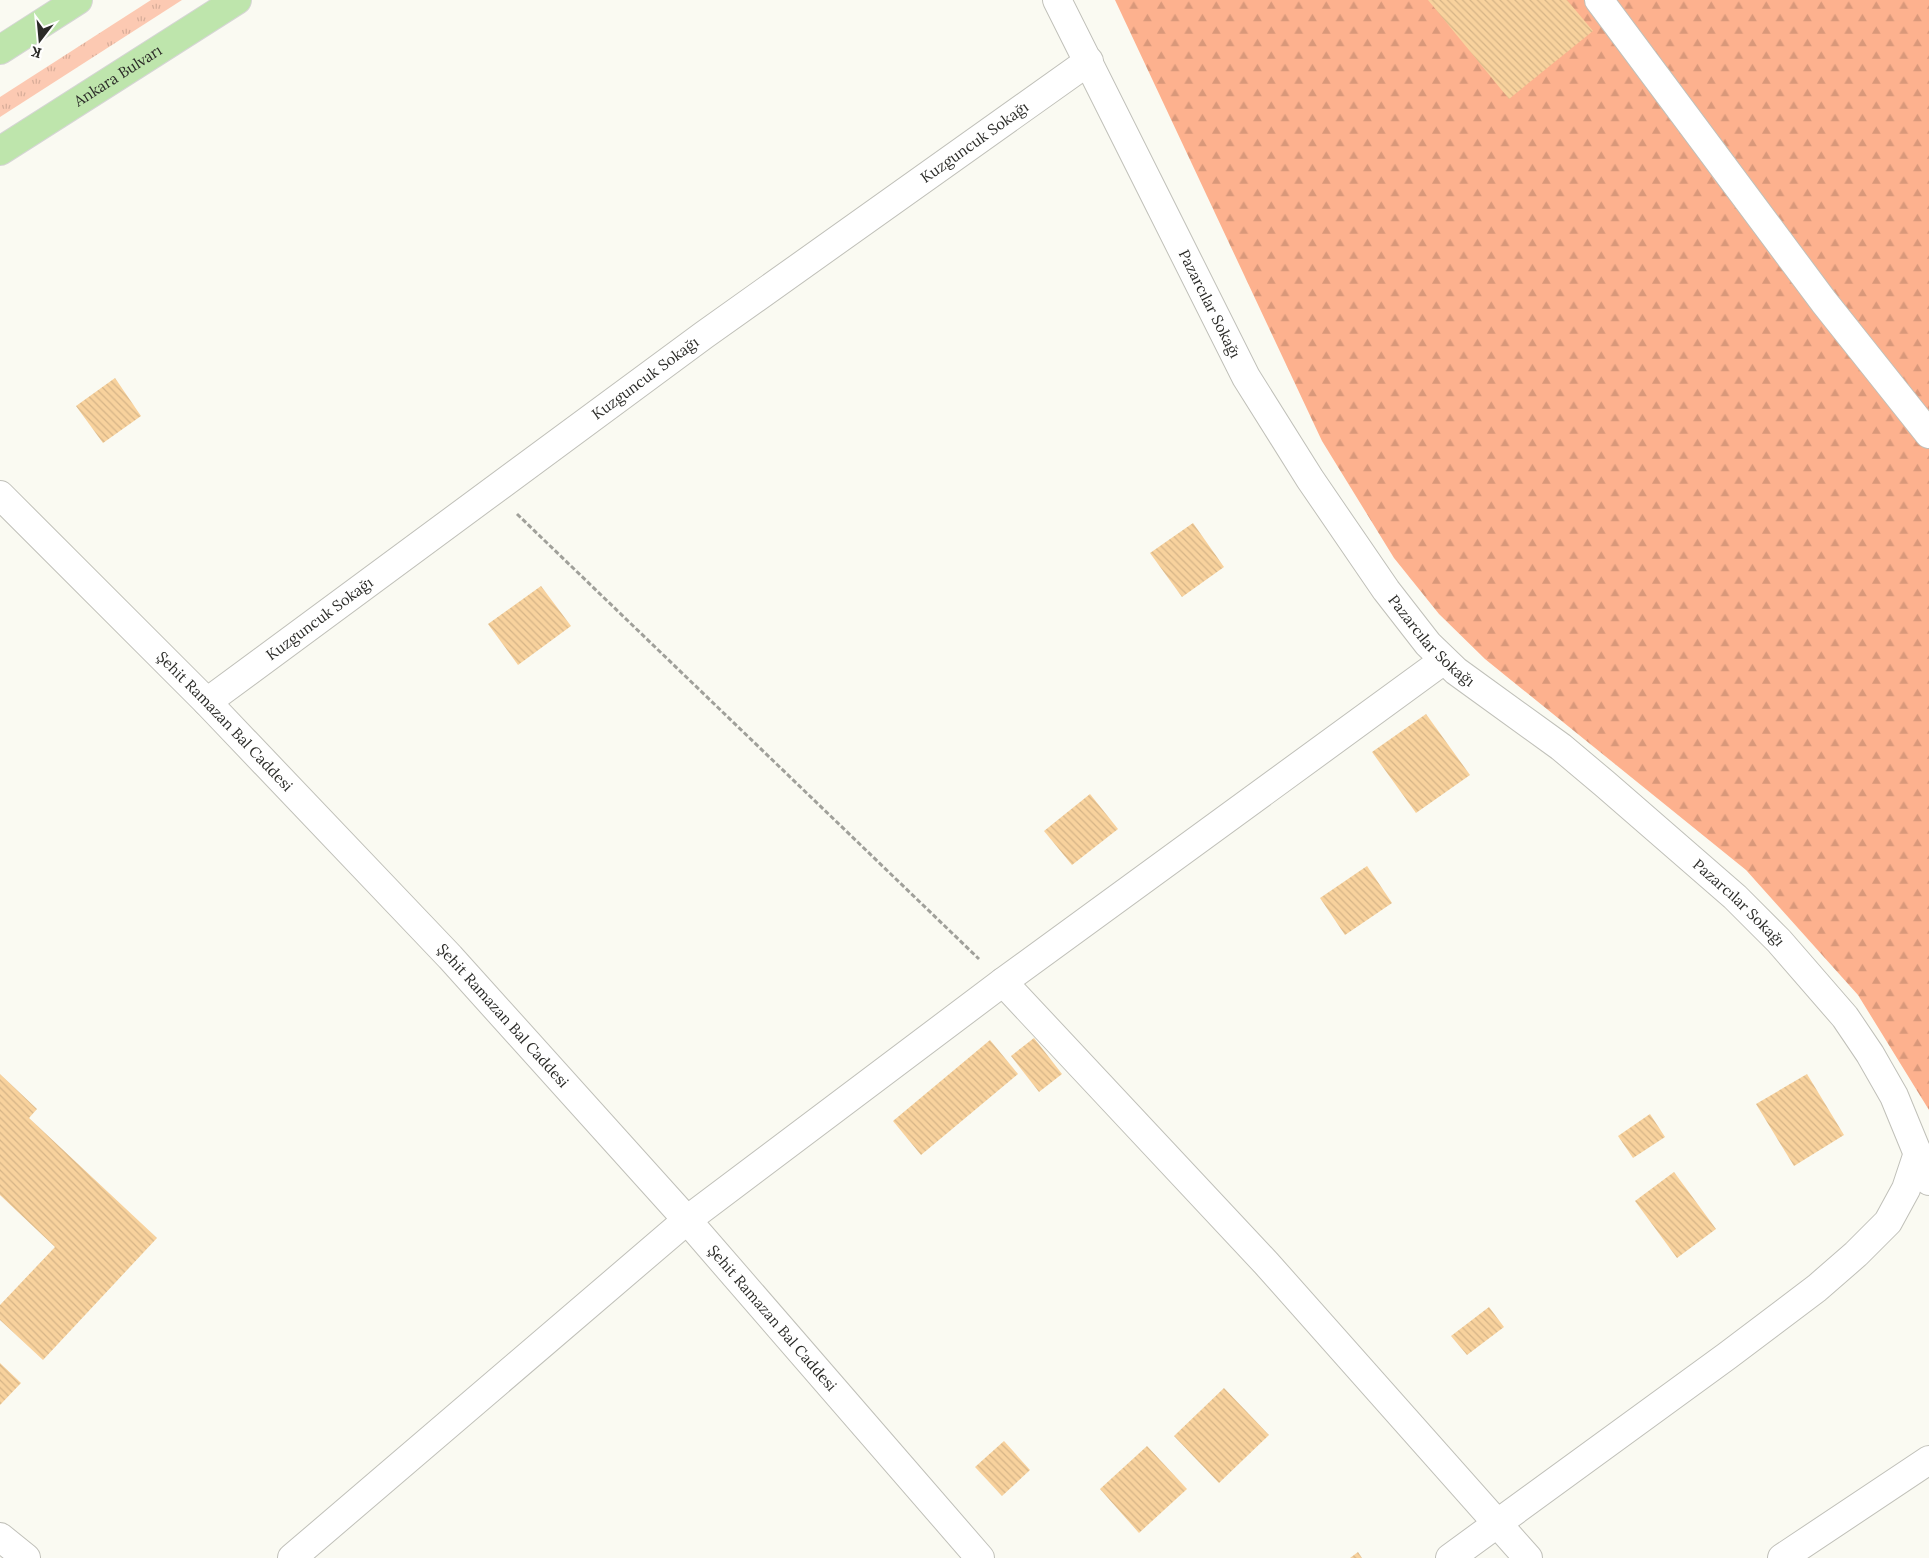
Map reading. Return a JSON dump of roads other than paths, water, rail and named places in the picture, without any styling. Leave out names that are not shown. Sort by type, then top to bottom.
[{"type":"main road","points":[[0,50],[78,0]]},
{"type":"main road","name":"Ankara Bulvarı","points":[[0,152],[237,0]]},
{"type":"street","name":"Pazarcılar Sokağı","points":[[1057,0],[1089,61],[1217,322],[1270,417],[1359,554],[1428,644],[1444,660],[1456,671],[1561,747],[1735,897],[1779,941],[1833,1002],[1870,1054],[1894,1096],[1929,1181]]},
{"type":"street","points":[[1599,0],[1824,302],[1929,434]]},
{"type":"street","name":"Kuzguncuk Sokağı","points":[[207,702],[494,492],[704,335],[1089,61]]},
{"type":"street","name":"Şehit Ramazan Bal Caddesi","points":[[0,495],[207,702],[450,958],[687,1220],[980,1558]]},
{"type":"street","points":[[292,1558],[687,1220],[1003,982],[1444,660]]},
{"type":"street","points":[[1003,982],[1266,1263],[1528,1558]]},
{"type":"street","points":[[1450,1558],[1817,1288],[1856,1254],[1888,1222],[1906,1188],[1918,1153]]},
{"type":"street","points":[[1782,1558],[1929,1460]]},
{"type":"street","points":[[0,1537],[26,1558]]}]
